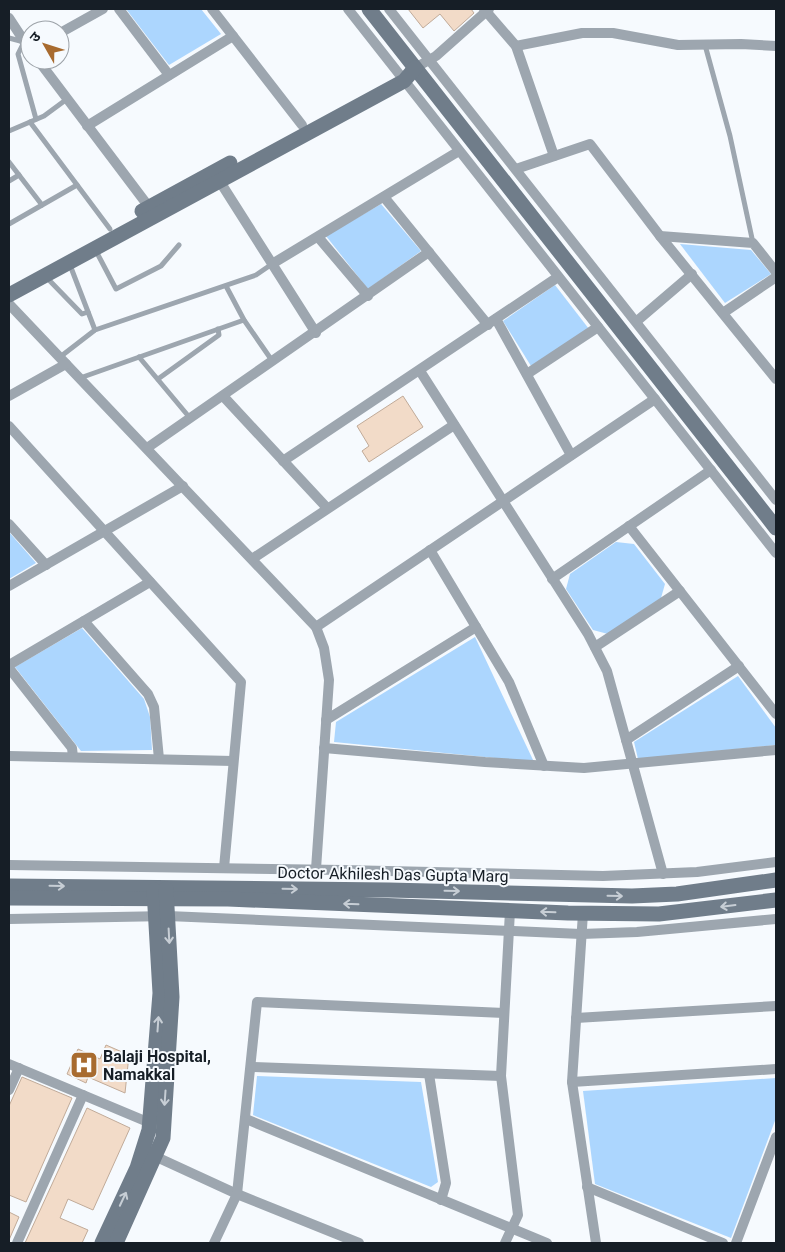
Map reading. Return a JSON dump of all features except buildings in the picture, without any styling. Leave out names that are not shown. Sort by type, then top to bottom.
[{"type":"street","points":[[70,27],[103,9]]},
{"type":"street","points":[[119,9],[169,75]]},
{"type":"street","points":[[212,9],[302,125]]},
{"type":"street","points":[[348,9],[776,553]]},
{"type":"street","points":[[369,9],[776,528]]},
{"type":"street","points":[[390,9],[776,500]]},
{"type":"street","points":[[9,284],[149,207],[217,176],[401,77],[429,60],[487,10],[516,46],[554,156]]},
{"type":"street","points":[[9,18],[20,34]]},
{"type":"street","points":[[516,46],[582,33],[612,33],[678,46],[776,46]]},
{"type":"street","points":[[87,126],[233,36]]},
{"type":"street","points":[[45,70],[149,207]]},
{"type":"street","points":[[9,295],[95,248],[302,125],[401,77]]},
{"type":"street","points":[[516,170],[590,144],[660,236],[776,378]]},
{"type":"street","points":[[272,264],[460,151]]},
{"type":"street","points":[[217,176],[316,333]]},
{"type":"street","points":[[384,197],[429,252],[492,322],[528,374],[571,455]]},
{"type":"street","points":[[660,236],[753,243],[776,272]]},
{"type":"street","points":[[318,237],[368,296]]},
{"type":"street","points":[[147,448],[316,333],[429,252]]},
{"type":"street","points":[[637,322],[692,274]]},
{"type":"street","points":[[283,461],[558,277]]},
{"type":"street","points":[[723,313],[776,277]]},
{"type":"street","points":[[9,304],[316,627],[324,648],[329,680],[316,869]]},
{"type":"street","points":[[528,374],[598,327]]},
{"type":"street","points":[[9,396],[63,360]]},
{"type":"street","points":[[420,371],[595,647],[607,671],[663,874]]},
{"type":"street","points":[[223,396],[327,508]]},
{"type":"street","points":[[316,627],[655,399]]},
{"type":"street","points":[[252,558],[454,425]]},
{"type":"street","points":[[9,426],[241,682],[224,868]]},
{"type":"street","points":[[552,579],[711,470]]},
{"type":"street","points":[[9,586],[183,486]]},
{"type":"street","points":[[9,524],[46,565]]},
{"type":"street","points":[[629,526],[776,714]]},
{"type":"street","points":[[430,550],[509,682],[544,766]]},
{"type":"street","points":[[73,757],[72,748],[9,666],[150,582]]},
{"type":"street","points":[[595,647],[680,591]]},
{"type":"street","points":[[84,621],[148,694],[154,707],[159,759]]},
{"type":"street","points":[[326,720],[476,627]]},
{"type":"street","points":[[626,740],[739,666]]},
{"type":"street","points":[[324,748],[584,768],[776,750]]},
{"type":"street","points":[[9,756],[233,761]]},
{"type":"street","points":[[9,866],[316,869],[603,876],[697,872],[776,862]]},
{"type":"street","points":[[376,895],[384,871]]},
{"type":"street","name":"Doctor Akhilesh Das Gupta Marg","points":[[9,886],[160,893],[632,896],[677,894],[776,880]]},
{"type":"street","points":[[116,1243],[148,1154],[160,993],[160,893]]},
{"type":"street","name":"Doctor Akhilesh Das Gupta Marg","points":[[9,898],[160,893]]},
{"type":"street","name":"Doctor Akhilesh Das Gupta Marg","points":[[376,895],[510,910],[659,914],[776,900]]},
{"type":"street","points":[[506,1243],[518,1215],[501,1076],[510,910]]},
{"type":"street","points":[[583,913],[572,1082],[596,1243]]},
{"type":"street","points":[[102,1243],[137,1168],[163,1138],[172,997],[161,916]]},
{"type":"street","points":[[9,919],[161,916],[581,934],[637,932],[776,918]]},
{"type":"street","points":[[214,1243],[238,1194],[257,1002],[504,1013]]},
{"type":"street","points":[[576,1018],[776,1006]]},
{"type":"street","points":[[9,1090],[14,1066],[150,1123]]},
{"type":"street","points":[[251,1067],[501,1076]]},
{"type":"street","points":[[572,1082],[776,1069]]},
{"type":"street","points":[[429,1074],[446,1183],[441,1200]]},
{"type":"street","points":[[17,1243],[83,1095]]},
{"type":"street","points":[[246,1120],[548,1243]]},
{"type":"street","points":[[736,1243],[776,1137]]},
{"type":"street","points":[[148,1154],[238,1194],[359,1243]]},
{"type":"street","points":[[588,1187],[722,1243]]},
{"type":"lane","points":[[705,45],[730,136],[753,243]]},
{"type":"lane","points":[[22,70],[36,119]]},
{"type":"lane","points":[[9,132],[36,119],[67,99]]},
{"type":"lane","points":[[30,122],[110,229]]},
{"type":"lane","points":[[9,162],[42,205]]},
{"type":"lane","points":[[9,181],[19,176]]},
{"type":"lane","points":[[9,224],[77,185]]},
{"type":"lane","points":[[95,248],[116,289],[161,266],[179,245]]},
{"type":"lane","points":[[69,262],[95,330]]},
{"type":"lane","points":[[63,360],[95,330],[256,275],[272,264]]},
{"type":"lane","points":[[45,276],[82,314],[88,312]]},
{"type":"lane","points":[[226,286],[244,320],[273,362]]},
{"type":"lane","points":[[80,378],[244,320]]},
{"type":"lane","points":[[158,379],[218,335],[218,329]]},
{"type":"lane","points":[[139,357],[191,418]]},
{"type":"shaded area","points":[[126,9],[201,9],[221,34],[169,65]]},
{"type":"shaded area","points":[[381,204],[421,251],[368,289],[326,236]]},
{"type":"shaded area","points":[[680,244],[751,250],[771,274],[725,303]]},
{"type":"shaded area","points":[[555,285],[589,329],[531,366],[503,321]]},
{"type":"shaded area","points":[[9,532],[36,563],[9,579]]},
{"type":"shaded area","points":[[616,542],[634,544],[665,584],[661,598],[608,634],[593,630],[566,589],[570,574]]},
{"type":"shaded area","points":[[82,628],[144,699],[150,717],[152,750],[81,751],[15,667]]},
{"type":"shaded area","points":[[475,637],[534,762],[334,742],[336,722]]},
{"type":"shaded area","points":[[738,676],[776,728],[776,745],[638,759],[634,742]]},
{"type":"shaded area","points":[[257,1076],[421,1082],[438,1182],[431,1187],[253,1115]]},
{"type":"shaded area","points":[[776,1078],[776,1118],[731,1238],[595,1184],[583,1091]]},
{"type":"place","name":"Balaji Hospital, Namakkal","points":[[84,1065]]}]
